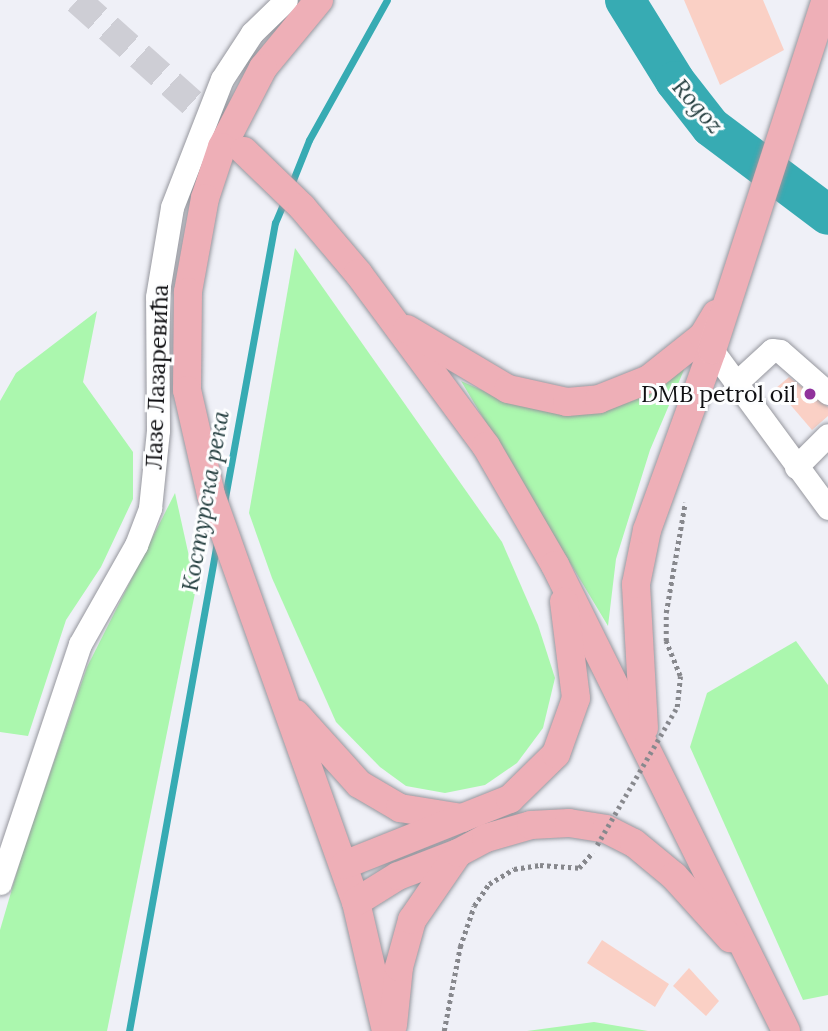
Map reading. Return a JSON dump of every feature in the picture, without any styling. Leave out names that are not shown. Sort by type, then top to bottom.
[{"type":"main road","points":[[319,0],[292,27],[241,107],[205,198],[195,243],[185,342],[187,390],[211,495],[356,902],[386,1031]]},
{"type":"main road","points":[[645,745],[636,584],[647,530],[712,350],[776,146],[824,18]]},
{"type":"main road","points":[[251,158],[302,207],[399,324],[486,446],[555,565],[786,1031]]},
{"type":"main road","points":[[399,324],[508,389],[567,402],[599,399],[649,379],[675,362],[703,336],[730,291]]},
{"type":"main road","points":[[344,865],[510,799],[550,762],[567,734],[576,698],[575,665],[555,565]]},
{"type":"main road","points":[[283,698],[338,766],[359,784],[400,808],[465,818]]},
{"type":"main road","points":[[356,902],[398,876],[458,853],[486,838],[531,825],[569,823],[606,830],[634,843],[674,876],[757,969]]},
{"type":"main road","points":[[392,1031],[399,967],[412,920],[458,853]]},
{"type":"street","name":"Лазе Лазаревића","points":[[0,883],[80,644],[136,545],[150,508],[158,430],[156,297],[172,207],[222,79],[252,33],[286,0]]},
{"type":"street","points":[[712,350],[828,508]]},
{"type":"street","points":[[735,384],[772,350],[780,351],[828,393]]},
{"type":"street","points":[[796,467],[828,435]]},
{"type":"path","points":[[444,1031],[460,947],[474,906],[489,884],[513,869],[540,865],[579,868],[597,845],[677,707],[680,676],[666,641],[666,613],[688,493]]},
{"type":"green space","points":[[295,248],[502,542],[538,625],[555,678],[543,728],[517,763],[485,785],[445,793],[406,786],[380,767],[336,722],[272,578],[249,513]]},
{"type":"green space","points":[[97,311],[83,382],[133,452],[133,499],[101,567],[66,620],[28,736],[0,732],[0,401],[16,373]]},
{"type":"green space","points":[[689,358],[650,450],[616,559],[608,626],[461,381],[509,402],[553,409]]},
{"type":"green space","points":[[175,493],[196,588],[107,1031],[0,1031],[0,930],[24,848],[87,667]]},
{"type":"green space","points":[[796,641],[828,685],[828,995],[803,1000],[690,747],[707,693]]},
{"type":"green space","points":[[594,1022],[648,1031],[527,1031]]},
{"type":"building","points":[[684,0],[763,0],[784,50],[720,85]]},
{"type":"building","points":[[789,377],[828,407],[828,416],[812,430],[776,388]]},
{"type":"building","points":[[602,940],[669,984],[655,1007],[587,963]]},
{"type":"building","points":[[689,968],[719,1001],[706,1016],[673,986]]},
{"type":"waterway","name":"Костурска река","points":[[291,185],[309,140],[387,0]]},
{"type":"waterway","name":"Rogoz","points":[[625,0],[675,81],[711,127],[828,215]]},
{"type":"waterway","name":"Костурска река","points":[[224,503],[275,223],[285,200]]},
{"type":"waterway","name":"Костурска река","points":[[129,1031],[217,543]]},
{"type":"tunnel","points":[[77,0],[227,134]]},
{"type":"place","name":"DMB petrol oil","points":[[810,394]]}]
